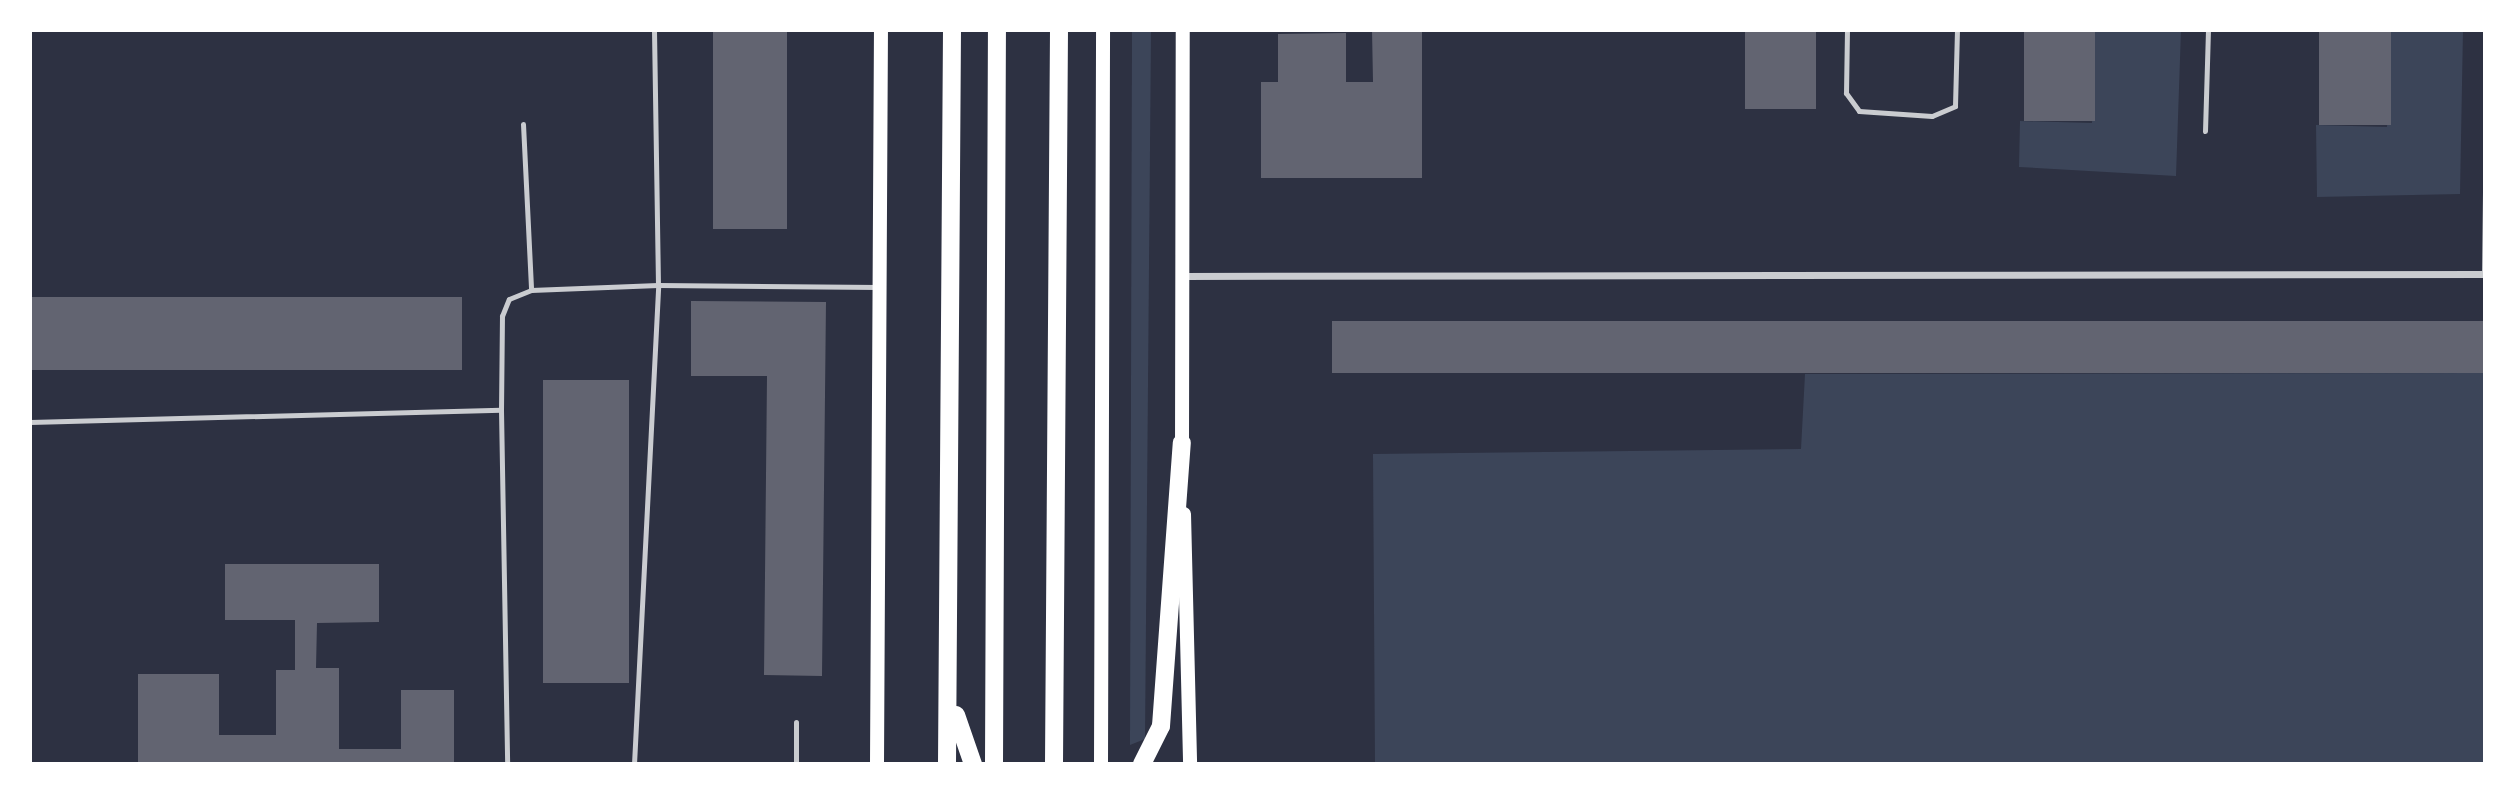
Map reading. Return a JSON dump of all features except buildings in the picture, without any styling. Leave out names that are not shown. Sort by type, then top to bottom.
[{"type":"main road","points":[[877,764],[881,30]]},
{"type":"main road","points":[[947,764],[951,684],[952,30]]},
{"type":"main road","points":[[994,764],[997,30]]},
{"type":"main road","points":[[1054,764],[1059,30]]},
{"type":"main road","points":[[1101,764],[1103,30]]},
{"type":"main road","points":[[1183,30],[1182,443],[1190,764]]},
{"type":"main road","points":[[1142,764],[1161,726],[1182,443]]},
{"type":"main road","points":[[951,684],[959,734],[973,764]]},
{"type":"street","points":[[1183,276],[2484,274]]},
{"type":"lane","points":[[634,764],[658,285],[654,30]]},
{"type":"lane","points":[[1847,30],[1846,93],[1859,111],[1932,116],[1955,106],[1957,30]]},
{"type":"lane","points":[[2205,131],[2208,30]]},
{"type":"lane","points":[[523,124],[531,290]]},
{"type":"lane","points":[[2484,274],[2485,186]]},
{"type":"lane","points":[[507,764],[501,410],[502,316],[509,299],[531,290],[658,285],[879,287]]},
{"type":"lane","points":[[30,422],[501,410]]},
{"type":"lane","points":[[796,722],[796,764]]},
{"type":"shaded area","points":[[1132,30],[1151,30],[1145,739],[1130,745]]},
{"type":"shaded area","points":[[2095,30],[2181,30],[2176,176],[2019,167],[2020,121],[2092,123]]},
{"type":"shaded area","points":[[2391,30],[2463,30],[2460,194],[2317,197],[2316,125],[2387,127]]},
{"type":"shaded area","points":[[2485,373],[2485,764],[1375,764],[1373,454],[1801,449],[1805,374]]}]
